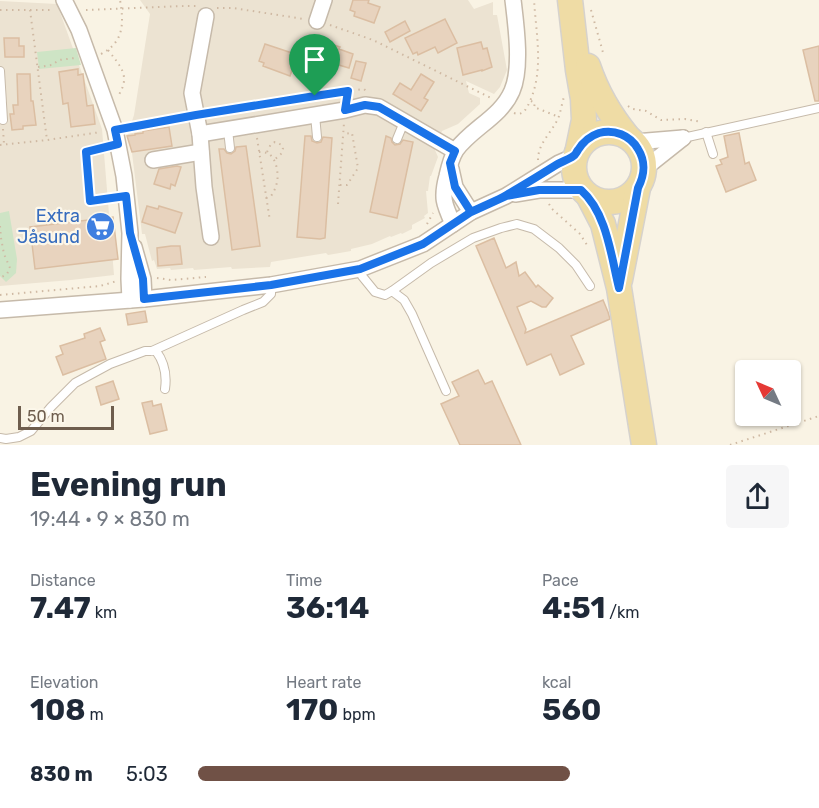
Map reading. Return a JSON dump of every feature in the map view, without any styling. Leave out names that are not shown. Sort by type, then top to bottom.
[{"type":"main road","points":[[578,10],[595,86],[614,121],[643,156],[641,178],[619,288]]},
{"type":"main road","points":[[578,10],[584,120],[573,170],[575,180],[603,224],[619,288],[644,445]]},
{"type":"main road","points":[[576,152],[586,140],[595,134],[618,133],[631,140]]},
{"type":"main road","points":[[585,193],[599,202],[621,201],[630,196],[641,178]]},
{"type":"street","points":[[317,21],[324,0]]},
{"type":"street","points":[[453,224],[444,205],[443,190],[453,157],[468,137],[507,108],[517,74],[513,0]]},
{"type":"street","points":[[63,5],[79,30],[117,137],[130,233],[129,279],[137,299]]},
{"type":"street","points":[[206,10],[192,93],[200,134],[211,237]]},
{"type":"street","points":[[200,134],[365,105],[379,107],[453,157]]},
{"type":"street","points":[[631,140],[682,138]]},
{"type":"street","points":[[641,178],[682,138]]},
{"type":"street","points":[[153,160],[201,152]]},
{"type":"street","points":[[0,310],[271,285],[360,269],[423,244],[471,212],[506,196],[576,152]]},
{"type":"street","points":[[453,157],[455,187],[471,212]]},
{"type":"street","points":[[506,196],[539,190],[585,193]]},
{"type":"lane","points":[[0,71],[3,120]]},
{"type":"lane","points":[[682,138],[819,108]]},
{"type":"lane","points":[[315,115],[317,137]]},
{"type":"lane","points":[[397,139],[404,122]]},
{"type":"lane","points":[[228,130],[230,148]]},
{"type":"lane","points":[[706,132],[713,154]]},
{"type":"lane","points":[[117,137],[86,152],[90,201],[126,196]]},
{"type":"lane","points":[[360,269],[362,276],[375,292],[385,294],[473,238],[517,224],[534,229],[559,248],[576,265],[590,286]]},
{"type":"lane","points":[[0,438],[12,439],[31,431],[75,383],[110,363],[145,351],[152,351],[263,302],[271,294],[271,285]]},
{"type":"lane","points":[[392,291],[404,300],[412,314],[447,391]]},
{"type":"lane","points":[[152,351],[158,354],[167,376],[165,389]]},
{"type":"path","points":[[95,57],[117,42],[122,30],[120,0]]},
{"type":"path","points":[[79,10],[150,7],[206,10],[233,8],[317,21],[373,40],[496,100],[516,114],[521,114],[530,101],[538,74],[534,0]]},
{"type":"path","points":[[0,10],[30,10],[63,5]]},
{"type":"path","points":[[30,10],[47,140]]},
{"type":"path","points":[[578,10],[605,62]]},
{"type":"path","points":[[108,50],[123,70],[124,82],[118,98]]},
{"type":"path","points":[[38,67],[52,65],[59,60],[79,58]]},
{"type":"path","points":[[539,163],[540,148],[559,117],[566,88]]},
{"type":"path","points":[[3,120],[2,145],[47,140],[117,137],[196,115],[364,89],[370,94]]},
{"type":"path","points":[[530,101],[535,103],[534,106],[559,117]]},
{"type":"path","points":[[625,104],[633,109],[646,111],[661,120],[693,121],[713,126],[718,130]]},
{"type":"path","points":[[338,204],[345,110]]},
{"type":"path","points":[[255,125],[270,221]]},
{"type":"path","points":[[340,185],[347,185],[358,168],[352,133],[343,134]]},
{"type":"path","points":[[267,152],[271,144],[275,142],[282,144],[284,149],[274,160]]},
{"type":"path","points":[[259,152],[267,152],[274,160],[278,180],[271,196],[266,198]]},
{"type":"path","points":[[547,198],[552,209],[576,229],[591,250]]},
{"type":"path","points":[[422,229],[435,211]]},
{"type":"path","points":[[0,226],[4,255],[10,268],[7,274],[0,278]]},
{"type":"path","points":[[151,278],[171,280],[215,276]]},
{"type":"path","points":[[0,295],[100,286],[122,280]]},
{"type":"path","points":[[730,445],[819,416]]},
{"type":"shaded area","points":[[140,0],[468,0],[474,9],[493,2],[493,15],[497,15],[507,70],[500,87],[494,94],[466,81],[469,93],[480,98],[480,104],[458,124],[442,131],[435,150],[438,157],[430,176],[428,191],[426,191],[428,213],[424,216],[425,218],[412,225],[412,229],[351,249],[351,251],[271,262],[270,267],[157,269],[154,260],[152,261],[145,234],[142,234],[132,153],[127,136],[134,115],[150,14]]},
{"type":"shaded area","points":[[0,1],[57,4],[102,129],[114,275],[0,286]]},
{"type":"green space","points":[[76,48],[81,65],[39,69],[37,52]]},
{"type":"green space","points":[[9,211],[17,259],[16,273],[6,282],[0,276],[0,213]]},
{"type":"building","points":[[353,0],[369,0],[368,3],[380,7],[374,23],[354,16],[355,12],[350,10]]},
{"type":"building","points":[[445,19],[457,43],[438,53],[435,47],[418,55],[417,52],[413,54],[405,38]]},
{"type":"building","points":[[405,21],[410,31],[390,42],[385,32]]},
{"type":"building","points":[[4,38],[19,38],[19,46],[24,46],[24,57],[5,57]]},
{"type":"building","points":[[324,42],[353,54],[349,68],[332,63],[329,73],[313,68],[311,75],[292,70],[290,76],[263,66],[264,63],[259,61],[265,44],[304,57],[305,54],[319,58]]},
{"type":"building","points":[[481,42],[483,49],[487,48],[492,67],[463,75],[457,48]]},
{"type":"building","points":[[819,46],[819,101],[815,101],[803,50]]},
{"type":"building","points":[[356,61],[366,63],[361,81],[351,78]]},
{"type":"building","points":[[78,69],[78,75],[83,74],[87,106],[93,105],[95,124],[71,127],[68,103],[63,104],[59,72]]},
{"type":"building","points":[[17,74],[30,74],[31,101],[33,101],[36,125],[12,130],[10,114],[14,114],[13,105],[18,105]]},
{"type":"building","points":[[421,74],[434,82],[424,98],[428,100],[421,111],[393,94],[400,83],[411,90]]},
{"type":"building","points":[[169,127],[172,146],[132,152],[127,136]]},
{"type":"building","points":[[739,133],[745,164],[749,162],[756,180],[726,192],[716,166],[722,164],[720,160],[728,157],[724,136]]},
{"type":"building","points":[[305,136],[311,136],[312,141],[317,143],[321,142],[323,137],[332,138],[325,238],[320,239],[297,237]]},
{"type":"building","points":[[386,136],[391,138],[395,145],[400,144],[403,140],[413,142],[397,218],[370,212]]},
{"type":"building","points":[[246,146],[260,246],[232,250],[219,149],[224,149],[231,154],[236,147]]},
{"type":"building","points":[[181,167],[175,186],[171,184],[170,189],[154,184],[159,169]]},
{"type":"building","points":[[147,206],[158,209],[159,206],[182,213],[175,233],[142,222]]},
{"type":"building","points":[[113,217],[118,259],[35,269],[30,227]]},
{"type":"building","points":[[494,238],[506,268],[516,262],[519,276],[525,272],[536,287],[538,285],[553,298],[546,307],[531,301],[517,307],[526,329],[525,333],[603,300],[610,319],[571,336],[584,364],[560,375],[551,354],[527,365],[476,246]]},
{"type":"building","points":[[180,246],[182,264],[158,266],[157,248]]},
{"type":"building","points":[[145,311],[147,322],[128,325],[126,314]]},
{"type":"building","points":[[100,328],[105,340],[100,342],[106,359],[63,375],[56,357],[63,354],[60,346],[85,338],[84,334]]},
{"type":"building","points":[[478,370],[485,384],[492,381],[521,445],[460,445],[441,404],[459,396],[452,382]]},
{"type":"building","points":[[113,381],[119,399],[101,405],[96,387]]},
{"type":"building","points":[[152,401],[153,406],[161,404],[167,430],[150,434],[142,403]]},
{"type":"place","name":"Extra Jåsund","points":[[101,226]]},
{"type":"route","points":[[315,96],[115,130],[118,144],[86,152],[90,201],[126,196],[130,233],[143,279],[144,299],[271,285],[360,269],[423,244],[471,212],[492,202],[506,196],[539,190],[581,190],[589,197],[603,224],[619,288],[632,216],[644,169],[643,156],[628,137],[618,133],[595,134],[586,140],[575,156],[506,196],[471,212],[455,187],[450,163],[455,151],[379,107],[365,105],[345,110],[348,91],[315,96]]}]
